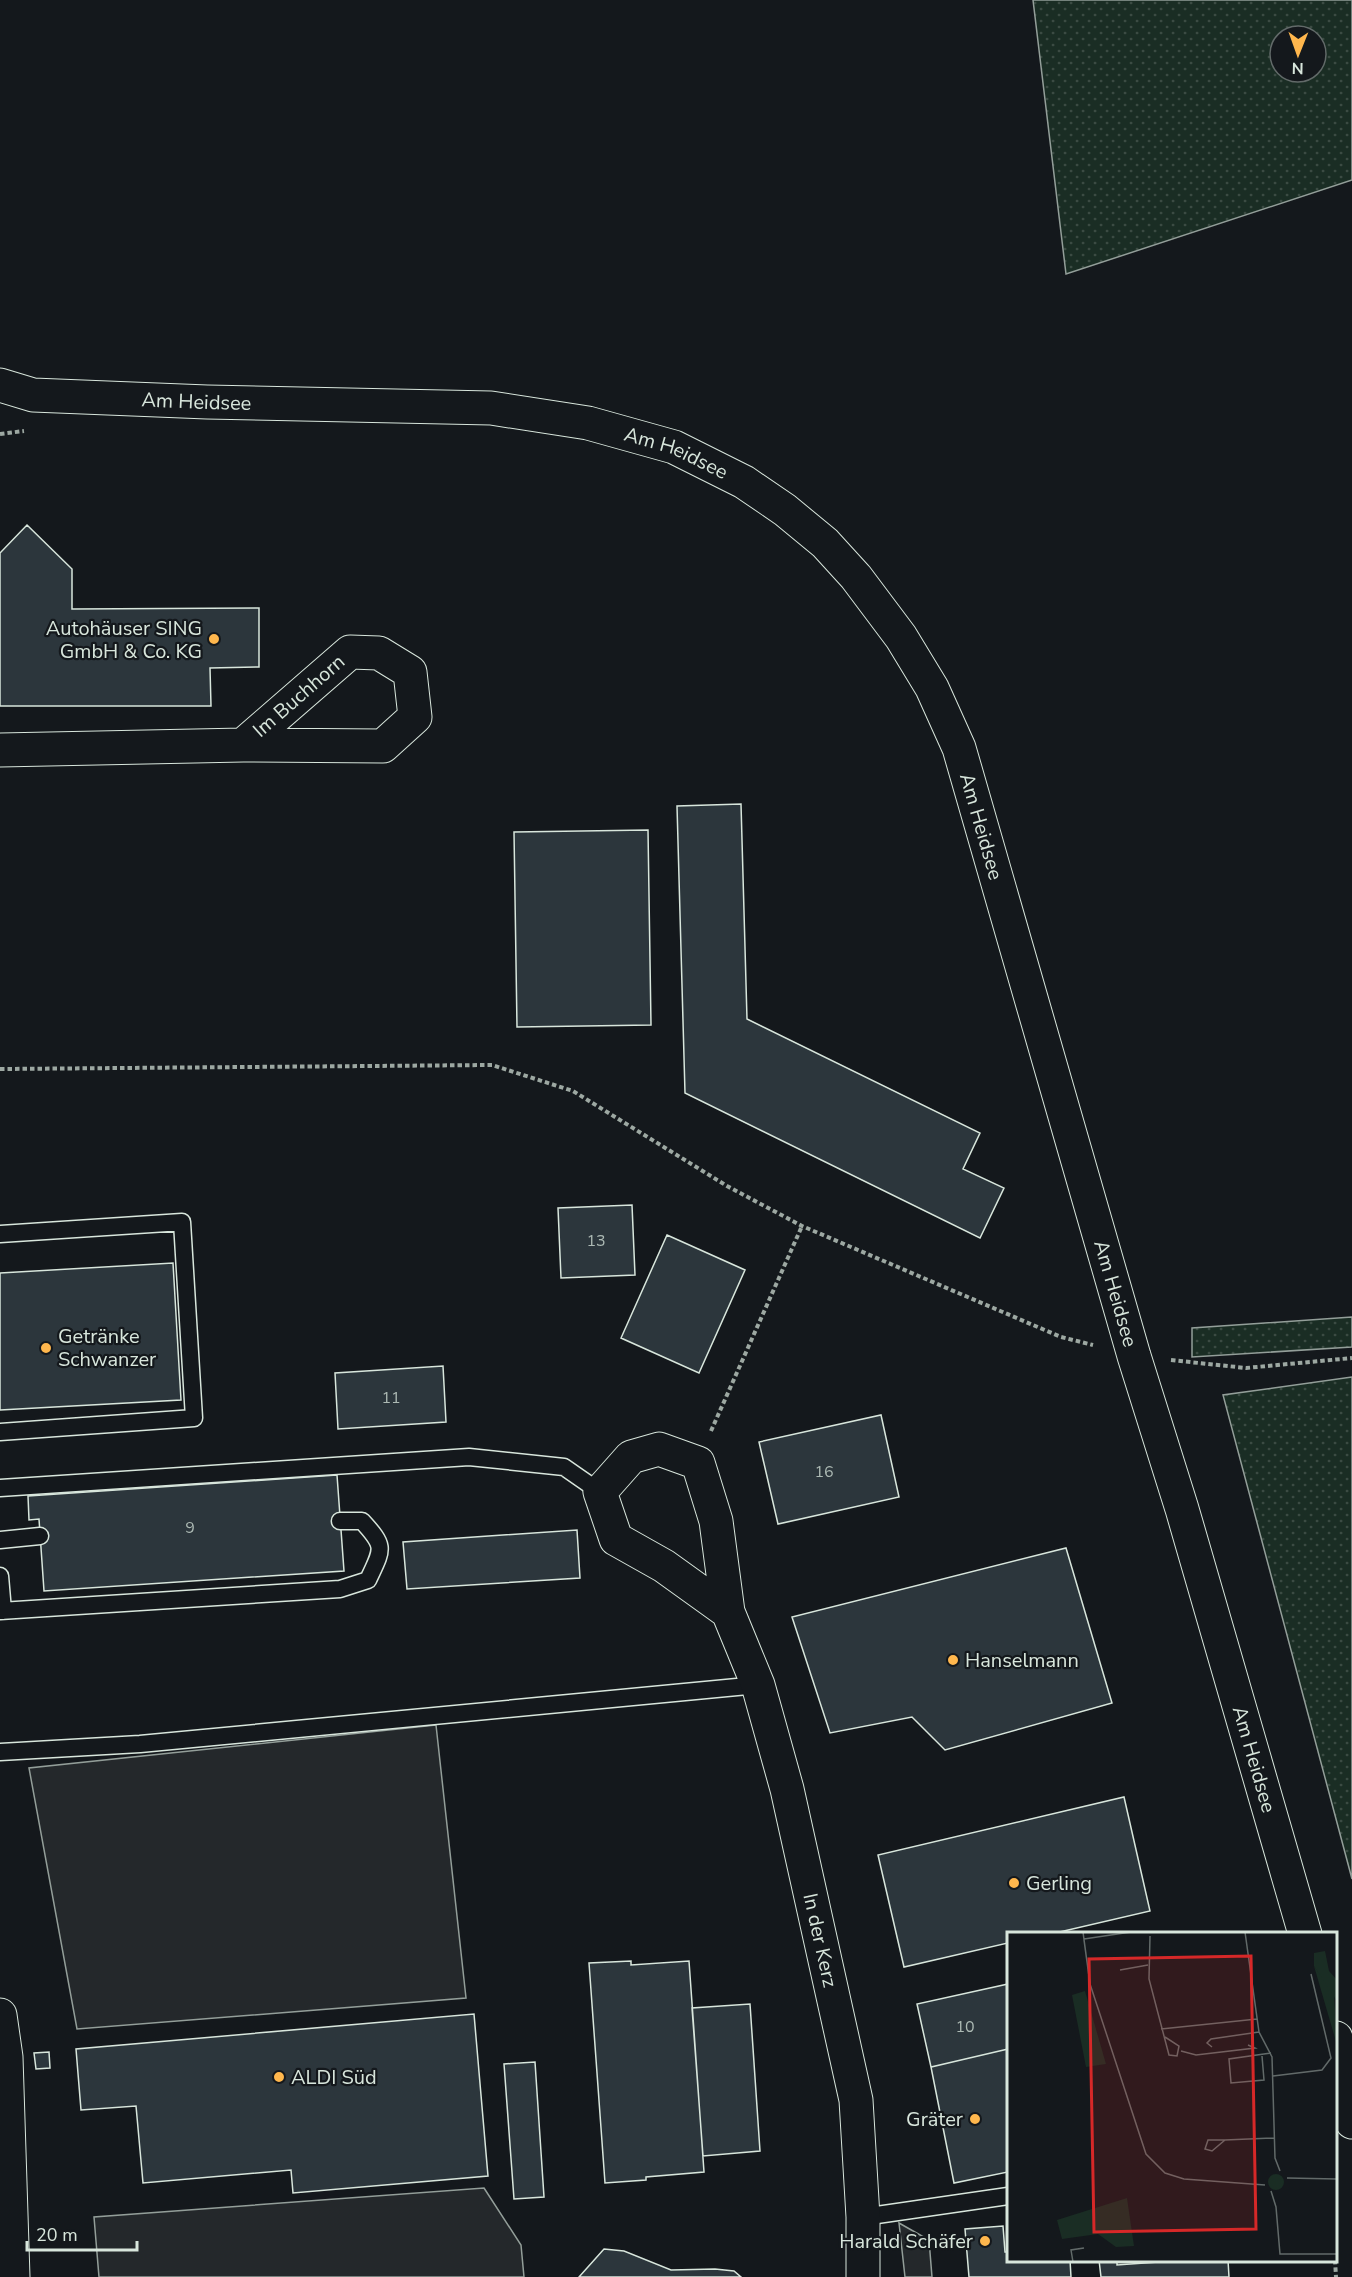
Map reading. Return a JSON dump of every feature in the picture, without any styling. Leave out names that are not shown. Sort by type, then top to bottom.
[{"type":"main road","name":"Am Heidsee","points":[[0,385],[33,395],[207,402],[491,408],[588,423],[674,447],[744,482],[785,510],[825,543],[856,577],[901,637],[932,687],[959,748],[1134,1356],[1182,1509],[1304,1932]]},
{"type":"main road","name":"Am Heidsee","points":[[0,404],[33,395]]},
{"type":"main road","name":"Im Buchhorn","points":[[0,750],[243,745],[382,746],[415,717],[410,672],[379,653],[350,652],[243,745]]},
{"type":"main road","points":[[698,1463],[659,1449],[631,1457],[600,1492],[615,1539],[664,1566],[728,1612]]},
{"type":"main road","name":"In der Kerz","points":[[698,1463],[716,1521],[728,1612],[758,1685],[788,1789],[856,2100],[863,2217],[863,2277]]},
{"type":"main road","points":[[0,2015],[6,2057],[13,2277]]},
{"type":"main road","points":[[1337,2044],[1345,2069],[1352,2122]]},
{"type":"lane","points":[[0,1234],[182,1222],[194,1418],[0,1432]]},
{"type":"lane","points":[[0,1488],[469,1457],[564,1467],[600,1492]]},
{"type":"lane","points":[[0,1576],[1,1611],[340,1589],[368,1580],[380,1555],[379,1539],[362,1521],[340,1521]]},
{"type":"lane","points":[[0,1540],[40,1536]]},
{"type":"lane","points":[[0,1752],[140,1744],[758,1685]]},
{"type":"lane","points":[[863,2217],[1007,2196]]},
{"type":"path","points":[[0,434],[34,429]]},
{"type":"path","points":[[0,1069],[492,1065],[573,1091],[727,1186],[802,1226],[1061,1337],[1134,1356],[1246,1368],[1352,1358]]},
{"type":"path","points":[[698,1463],[802,1226]]},
{"type":"path","points":[[1335,2262],[1336,2277]]},
{"type":"green space","points":[[1033,0],[1352,0],[1352,180],[1066,274]]},
{"type":"green space","points":[[1352,1317],[1352,1347],[1192,1357],[1192,1328]]},
{"type":"green space","points":[[1352,1377],[1352,1879],[1223,1395]]},
{"type":"shaded area","points":[[436,1725],[466,1998],[77,2029],[29,1768]]},
{"type":"shaded area","points":[[484,2188],[521,2245],[524,2277],[99,2277],[94,2217]]},
{"type":"shaded area","points":[[899,2223],[929,2240],[932,2277],[905,2277]]},
{"type":"building","points":[[27,525],[72,569],[72,609],[259,608],[259,667],[210,668],[211,706],[0,706],[0,553]]},
{"type":"building","points":[[741,804],[747,1019],[980,1133],[963,1169],[1004,1188],[980,1238],[685,1093],[677,806]]},
{"type":"building","points":[[648,830],[651,1025],[517,1027],[514,832]]},
{"type":"building","points":[[632,1205],[635,1275],[561,1278],[558,1208]]},
{"type":"building","points":[[667,1235],[745,1270],[699,1373],[621,1338]]},
{"type":"building","points":[[173,1263],[181,1400],[0,1410],[0,1273]]},
{"type":"building","points":[[443,1366],[446,1422],[338,1429],[335,1373]]},
{"type":"building","points":[[881,1415],[899,1497],[778,1524],[759,1442]]},
{"type":"building","points":[[337,1475],[344,1571],[44,1591],[39,1519],[29,1520],[28,1496]]},
{"type":"building","points":[[577,1530],[580,1578],[407,1589],[403,1542]]},
{"type":"building","name":"Hanselmann","points":[[1066,1548],[1112,1703],[945,1750],[912,1717],[830,1733],[792,1617]]},
{"type":"building","name":"Gerling","points":[[1124,1797],[1150,1911],[1060,1932],[1007,1932],[1007,1943],[904,1967],[878,1855]]},
{"type":"building","points":[[631,1961],[631,1965],[689,1961],[704,2172],[605,2183],[589,1963]]},
{"type":"building","points":[[1007,1984],[1007,2049],[931,2067],[917,2004]]},
{"type":"building","points":[[750,2004],[760,2151],[703,2156],[692,2008]]},
{"type":"building","name":"ALDI Süd","points":[[474,2014],[488,2176],[293,2193],[291,2170],[143,2183],[136,2106],[81,2110],[76,2049]]},
{"type":"building","name":"Gräter","points":[[1007,2049],[1007,2172],[954,2183],[931,2067]]},
{"type":"building","points":[[49,2052],[50,2068],[36,2069],[34,2053]]},
{"type":"building","points":[[535,2062],[544,2197],[514,2199],[504,2064]]},
{"type":"building","name":"Harald Schäfer","points":[[1003,2226],[1007,2262],[1070,2262],[1071,2277],[969,2277],[965,2229]]},
{"type":"building","points":[[604,2249],[624,2251],[671,2270],[715,2269],[734,2271],[741,2277],[579,2277]]},
{"type":"building","points":[[1099,2262],[1117,2262],[1117,2265],[1158,2262],[1228,2262],[1229,2277],[1101,2277]]},
{"type":"place","name":"Autohäuser SING GmbH & Co. KG","points":[[214,639]]},
{"type":"place","name":"Getränke Schwanzer","points":[[46,1348]]},
{"type":"place","name":"Hanselmann","points":[[953,1660]]},
{"type":"place","name":"Gerling","points":[[1014,1883]]},
{"type":"place","name":"ALDI Süd","points":[[279,2077]]},
{"type":"place","name":"Gräter","points":[[975,2119]]},
{"type":"place","name":"Harald Schäfer","points":[[985,2241]]}]
